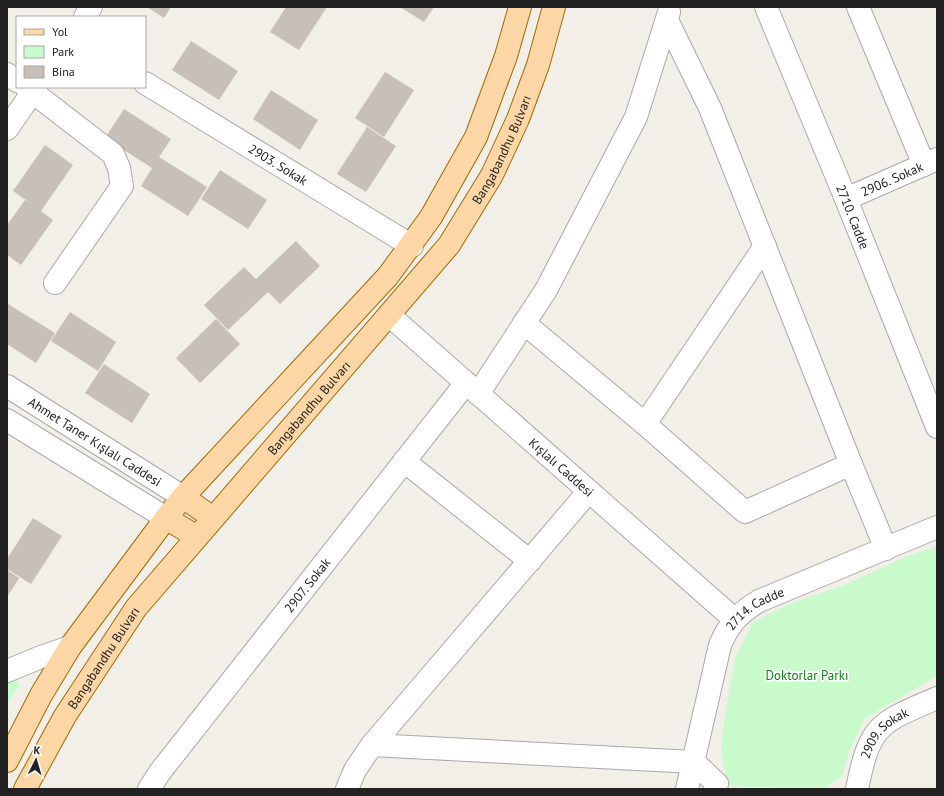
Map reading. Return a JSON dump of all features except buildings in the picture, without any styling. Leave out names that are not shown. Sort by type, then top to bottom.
[{"type":"main road","points":[[7,761],[41,695],[70,648],[166,518],[183,497],[388,276],[412,246],[449,188],[476,137],[506,56],[520,7]]},
{"type":"main road","name":"Bangabandhu Bulvarı","points":[[25,789],[65,716],[125,624],[149,592],[449,245],[492,175],[530,90],[554,7]]},
{"type":"main road","points":[[183,497],[213,518]]},
{"type":"main road","points":[[166,518],[197,537]]},
{"type":"street","points":[[86,16],[91,7]]},
{"type":"street","name":"2710. Cadde","points":[[766,7],[846,199],[937,427]]},
{"type":"street","points":[[858,7],[930,162]]},
{"type":"street","points":[[668,13],[710,108],[851,464],[886,548]]},
{"type":"street","name":"2907. Sokak","points":[[149,789],[165,766],[404,461],[472,388],[524,323],[546,290],[636,117],[668,13]]},
{"type":"street","points":[[7,74],[16,80]]},
{"type":"street","name":"2903. Sokak","points":[[146,84],[412,246]]},
{"type":"street","points":[[7,129],[28,88]]},
{"type":"street","points":[[29,88],[113,154],[121,174],[122,186],[55,283]]},
{"type":"street","name":"2906. Sokak","points":[[846,199],[930,162]]},
{"type":"street","points":[[646,424],[765,246]]},
{"type":"street","name":"Kışlalı Caddesi","points":[[389,315],[734,619]]},
{"type":"street","points":[[524,323],[646,424],[745,512],[851,464]]},
{"type":"street","name":"Ahmet Taner Kışlalı Caddesi","points":[[7,386],[183,497]]},
{"type":"street","points":[[7,420],[166,518]]},
{"type":"street","points":[[404,461],[530,561]]},
{"type":"street","points":[[347,789],[355,770],[372,745],[589,491]]},
{"type":"street","name":"2714. Cadde","points":[[687,789],[720,645],[734,619],[759,601],[937,527]]},
{"type":"street","points":[[7,671],[41,657],[70,648]]},
{"type":"street","name":"2909. Sokak","points":[[857,789],[864,756],[876,733],[885,723],[896,716],[937,698]]},
{"type":"street","points":[[372,745],[694,762],[716,784],[715,789]]},
{"type":"green space","name":"Doktorlar Parkı","points":[[937,546],[937,676],[864,719],[849,752],[842,776],[825,789],[727,786],[721,749],[725,714],[735,658],[753,622],[789,604],[842,586],[905,557]]},
{"type":"green space","points":[[13,676],[20,685],[7,704],[7,681]]}]
